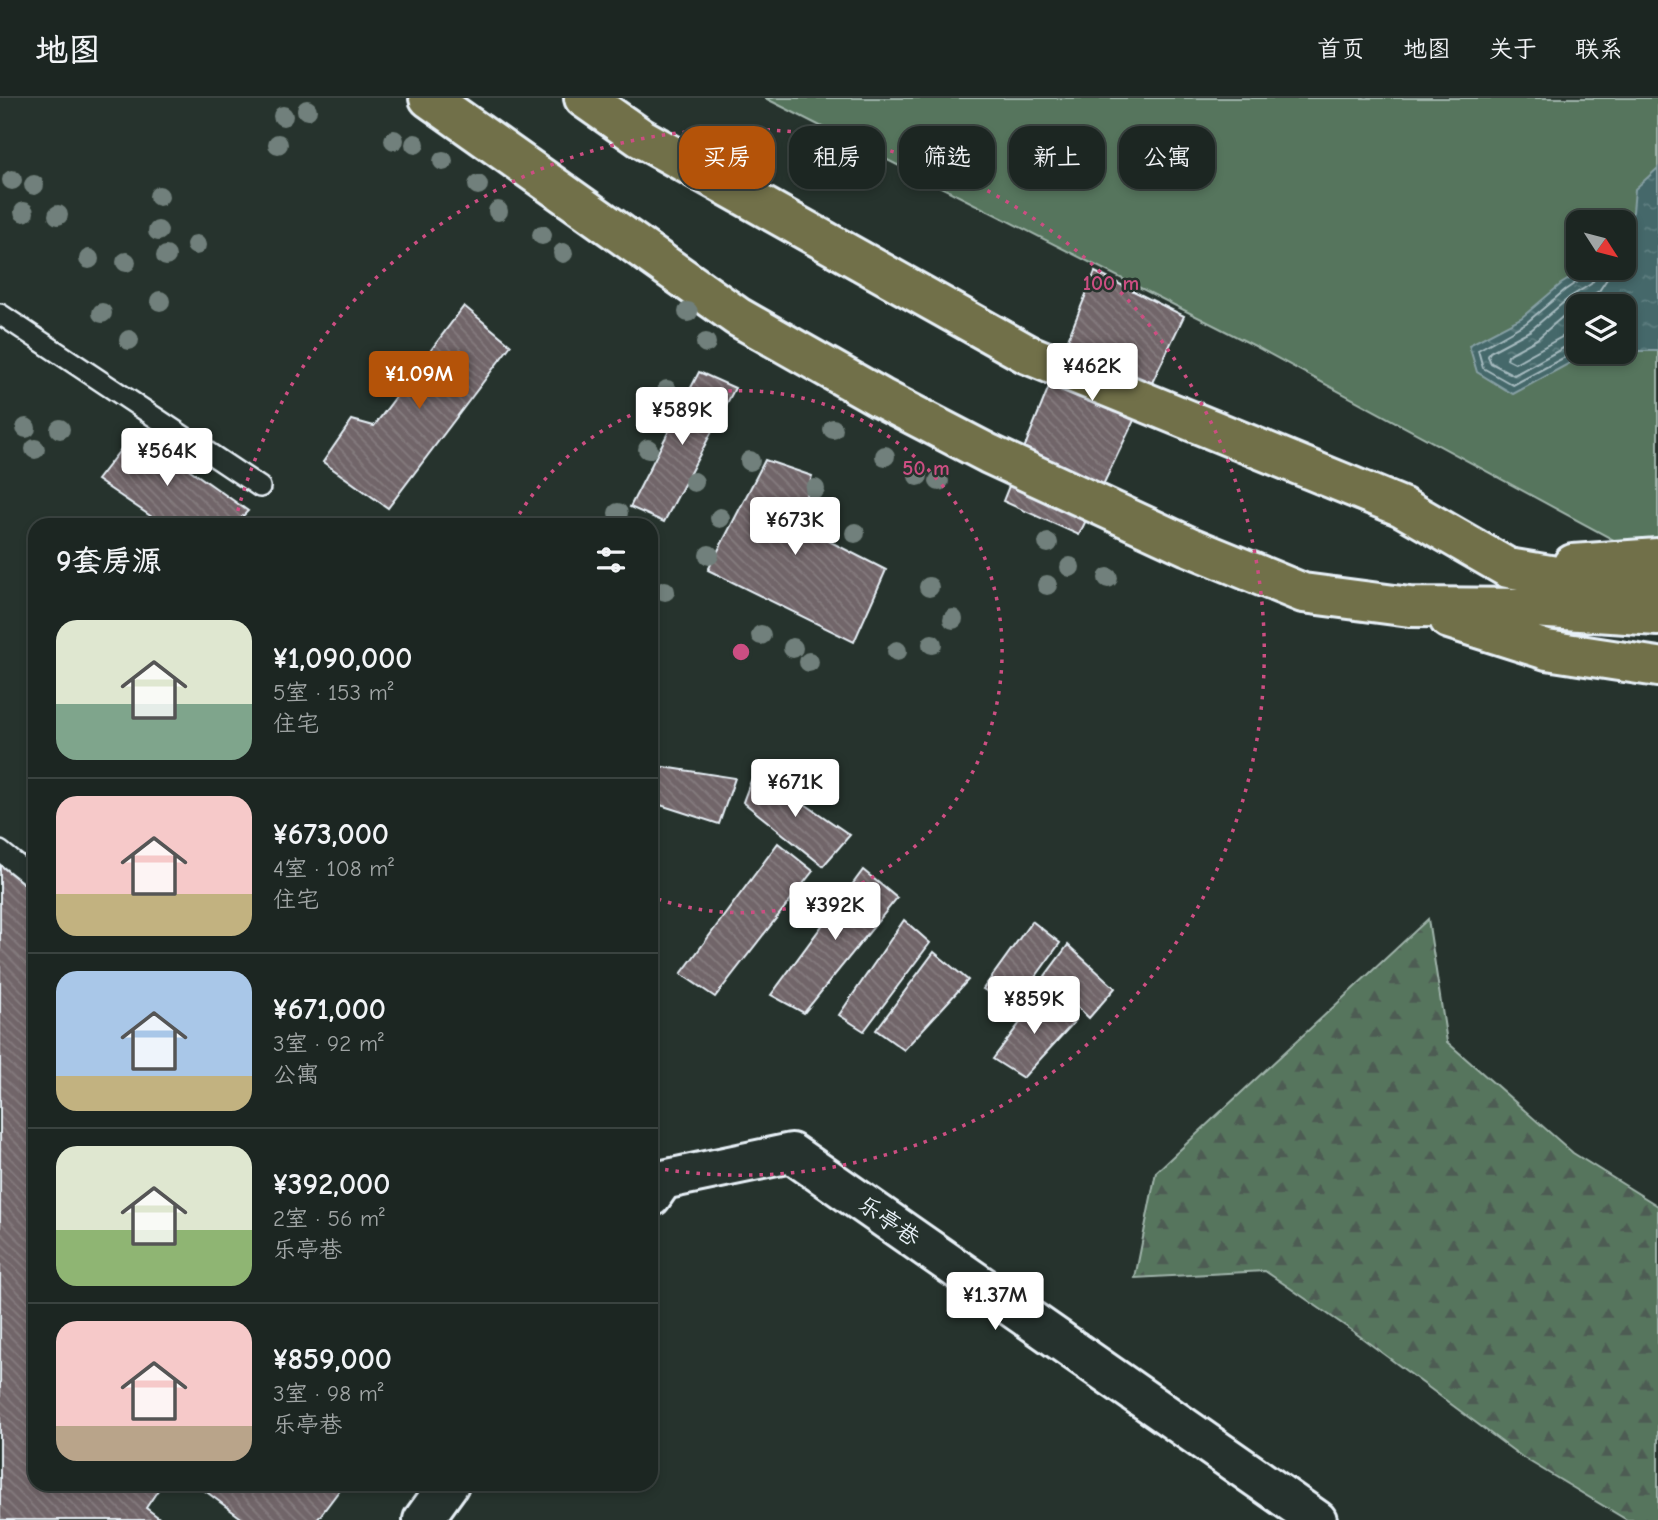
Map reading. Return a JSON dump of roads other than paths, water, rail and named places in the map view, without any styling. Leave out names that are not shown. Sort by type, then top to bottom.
[{"type":"highway","points":[[429,98],[738,317],[881,398],[989,454],[1188,546],[1303,593],[1410,607],[1533,608],[1658,616]]},
{"type":"highway","points":[[584,98],[641,138],[1027,354],[1402,507],[1508,568],[1658,593]]},
{"type":"highway","points":[[1508,568],[1658,558]]},
{"type":"highway","points":[[1410,607],[1547,650],[1658,667]]},
{"type":"street","name":"乐亭巷","points":[[658,1187],[663,1180],[791,1153],[1318,1520]]},
{"type":"street","points":[[423,1520],[444,1491]]},
{"type":"lane","points":[[0,314],[260,487]]},
{"type":"lane","points":[[0,851],[28,873]]},
{"type":"water","points":[[1658,168],[1658,351],[1636,351],[1636,294],[1566,294],[1568,364],[1513,394],[1477,372],[1469,345],[1521,318],[1568,280],[1636,280],[1635,189]]}]
